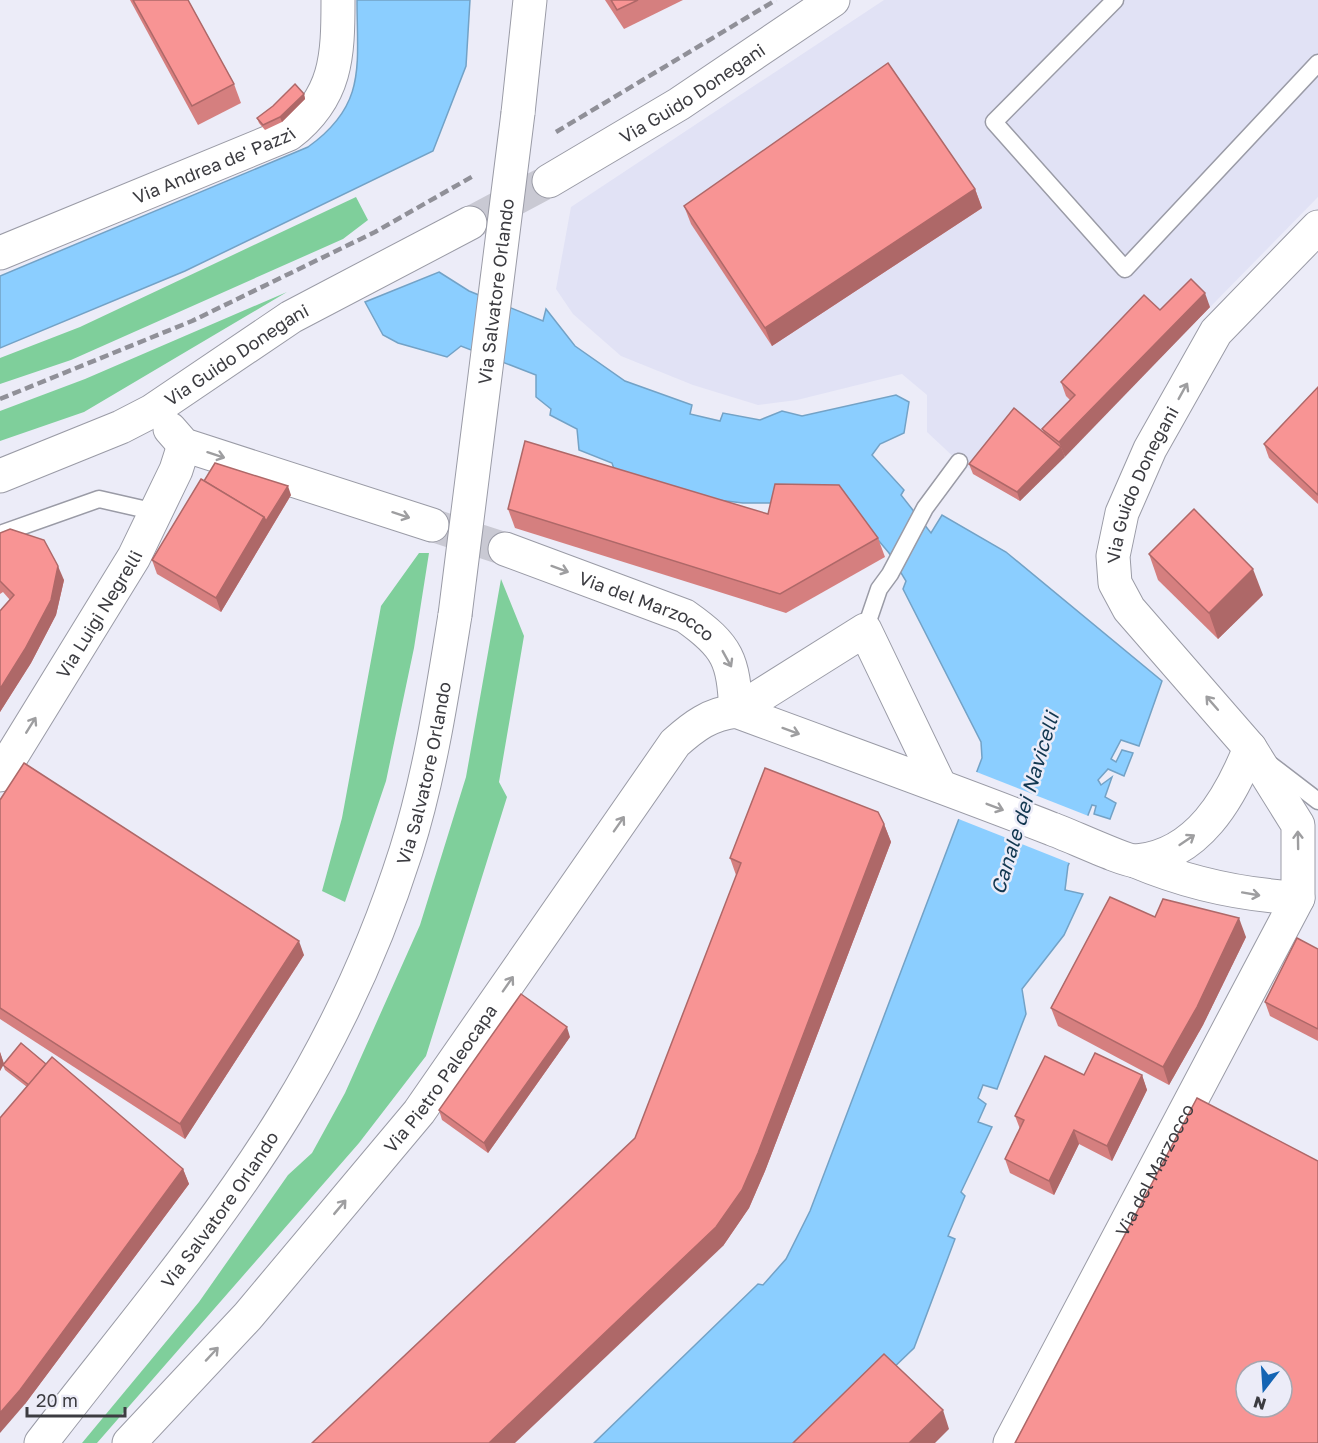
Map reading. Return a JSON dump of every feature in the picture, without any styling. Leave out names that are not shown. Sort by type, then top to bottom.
[{"type":"street","name":"Via Andrea de' Pazzi","points":[[0,253],[289,134],[314,111],[333,73],[338,46],[338,0]]},
{"type":"street","name":"Via Salvatore Orlando","points":[[41,1443],[230,1196],[286,1113],[334,1028],[369,950],[406,852],[438,718],[455,615],[530,0]]},
{"type":"street","name":"Via Guido Donegani","points":[[549,181],[679,104],[833,0]]},
{"type":"street","name":"Via Guido Donegani","points":[[0,476],[121,427],[153,411],[291,317],[470,223]]},
{"type":"street","name":"Via Guido Donegani","points":[[1250,748],[1129,609],[1116,583],[1113,556],[1122,513],[1150,449],[1216,332],[1318,227]]},
{"type":"street","points":[[153,411],[184,444],[432,525]]},
{"type":"street","name":"Via Luigi Negrelli","points":[[0,775],[134,557],[176,470],[184,444]]},
{"type":"street","name":"Via del Marzocco","points":[[504,549],[685,616],[706,633],[730,662],[736,711]]},
{"type":"street","points":[[736,711],[865,630],[940,786]]},
{"type":"street","points":[[736,711],[1184,879],[1236,892],[1308,900]]},
{"type":"street","name":"Via Pietro Paleocapa","points":[[129,1443],[248,1316],[419,1112],[675,743],[713,715],[736,711]]},
{"type":"street","points":[[1135,861],[1176,848],[1201,830],[1227,799],[1250,748]]},
{"type":"street","name":"Via del Marzocco","points":[[1010,1443],[1308,900],[1298,825],[1250,748]]},
{"type":"lane","points":[[1115,0],[994,122],[1125,269],[1318,63]]},
{"type":"lane","points":[[865,630],[879,589],[890,574],[925,508],[958,462]]},
{"type":"lane","points":[[0,534],[99,499],[156,512]]},
{"type":"lane","points":[[1250,748],[1318,801]]},
{"type":"shaded area","points":[[884,0],[1318,0],[1318,197],[1020,501],[959,462],[927,432],[927,395],[902,374],[797,400],[758,405],[693,385],[621,356],[573,314],[556,289],[571,207]]},
{"type":"green space","points":[[356,197],[368,220],[343,239],[71,360],[0,384],[0,358],[80,327]]},
{"type":"green space","points":[[287,292],[84,412],[0,441],[0,411],[85,379]]},
{"type":"green space","points":[[419,553],[429,553],[414,648],[386,781],[345,902],[322,891],[342,818],[381,606]]},
{"type":"green space","points":[[501,579],[524,636],[499,782],[507,797],[426,1056],[359,1143],[97,1443],[82,1443],[199,1302],[288,1175],[312,1153],[345,1093],[420,925],[466,777]]},
{"type":"water","points":[[357,0],[470,0],[466,66],[433,151],[185,271],[0,348],[0,276],[308,147],[327,131],[341,116],[355,82],[358,45]]},
{"type":"water","name":"Canale dei Navicelli","points":[[439,272],[469,291],[543,321],[546,309],[575,346],[625,381],[692,405],[690,414],[720,421],[723,413],[760,420],[782,411],[802,416],[896,395],[909,402],[904,433],[880,444],[872,455],[904,490],[901,495],[931,533],[942,515],[1006,552],[1162,681],[1139,746],[1121,740],[1111,759],[1116,762],[1122,750],[1133,753],[1124,776],[1108,769],[1098,780],[1101,785],[1112,777],[1105,797],[1116,803],[1110,819],[1094,814],[1096,806],[1092,805],[1068,866],[1065,890],[1083,894],[1064,935],[1022,989],[1026,1014],[997,1089],[983,1085],[978,1098],[986,1104],[978,1122],[992,1127],[961,1192],[965,1196],[948,1236],[955,1239],[914,1348],[815,1443],[594,1443],[758,1284],[763,1285],[786,1259],[810,1211],[982,758],[981,742],[903,589],[906,581],[889,553],[847,503],[743,503],[701,498],[614,469],[612,463],[579,450],[577,429],[550,415],[551,409],[536,397],[536,375],[461,346],[447,357],[398,343],[383,335],[365,302]]},
{"type":"pier","points":[[974,771],[1091,817],[1072,864],[956,818]]},
{"type":"building","points":[[133,0],[188,0],[234,84],[192,106]]},
{"type":"building","points":[[611,0],[638,0],[617,10]]},
{"type":"building","points":[[888,63],[975,189],[765,328],[684,206]]},
{"type":"building","points":[[295,84],[304,94],[280,117],[263,125],[257,118]]},
{"type":"building","points":[[1191,279],[1205,293],[1059,442],[1042,429],[1075,395],[1061,382],[1144,295],[1160,310]]},
{"type":"building","points":[[1318,387],[1318,495],[1264,444]]},
{"type":"building","points":[[1014,408],[1061,447],[1017,492],[969,464]]},
{"type":"building","points":[[525,441],[768,514],[775,484],[839,485],[878,538],[780,594],[508,509]]},
{"type":"building","points":[[215,463],[288,486],[266,521],[264,517],[204,481]]},
{"type":"building","points":[[201,479],[264,517],[216,598],[152,560]]},
{"type":"building","points":[[1194,509],[1253,569],[1209,613],[1149,554]]},
{"type":"building","points":[[10,529],[44,540],[58,566],[51,600],[25,649],[0,689],[0,611],[14,595],[0,581],[0,533]]},
{"type":"building","points":[[24,763],[299,941],[180,1124],[0,1008],[0,800]]},
{"type":"building","points":[[765,768],[878,812],[884,824],[742,1190],[716,1227],[489,1443],[312,1443],[635,1138],[741,863],[730,858]]},
{"type":"building","points":[[1110,897],[1155,917],[1163,899],[1239,918],[1197,1007],[1163,1067],[1051,1008]]},
{"type":"building","points":[[1297,938],[1318,949],[1318,1029],[1265,1002]]},
{"type":"building","points":[[521,994],[567,1027],[484,1143],[439,1110]]},
{"type":"building","points":[[21,1043],[46,1064],[29,1085],[3,1065]]},
{"type":"building","points":[[1095,1053],[1142,1075],[1107,1146],[1074,1130],[1049,1181],[1005,1159],[1024,1120],[1015,1116],[1045,1056],[1084,1075]]},
{"type":"building","points":[[52,1057],[183,1169],[20,1390],[0,1413],[0,1118]]},
{"type":"building","points":[[1197,1098],[1318,1161],[1318,1443],[1015,1443]]},
{"type":"building","points":[[884,1354],[943,1410],[909,1443],[793,1443]]},
{"type":"tunnel","points":[[470,223],[549,181]]},
{"type":"tunnel","points":[[432,525],[505,549]]},
{"type":"railway","points":[[556,132],[776,0]]},
{"type":"railway","points":[[0,399],[192,321],[375,232],[475,175]]}]
